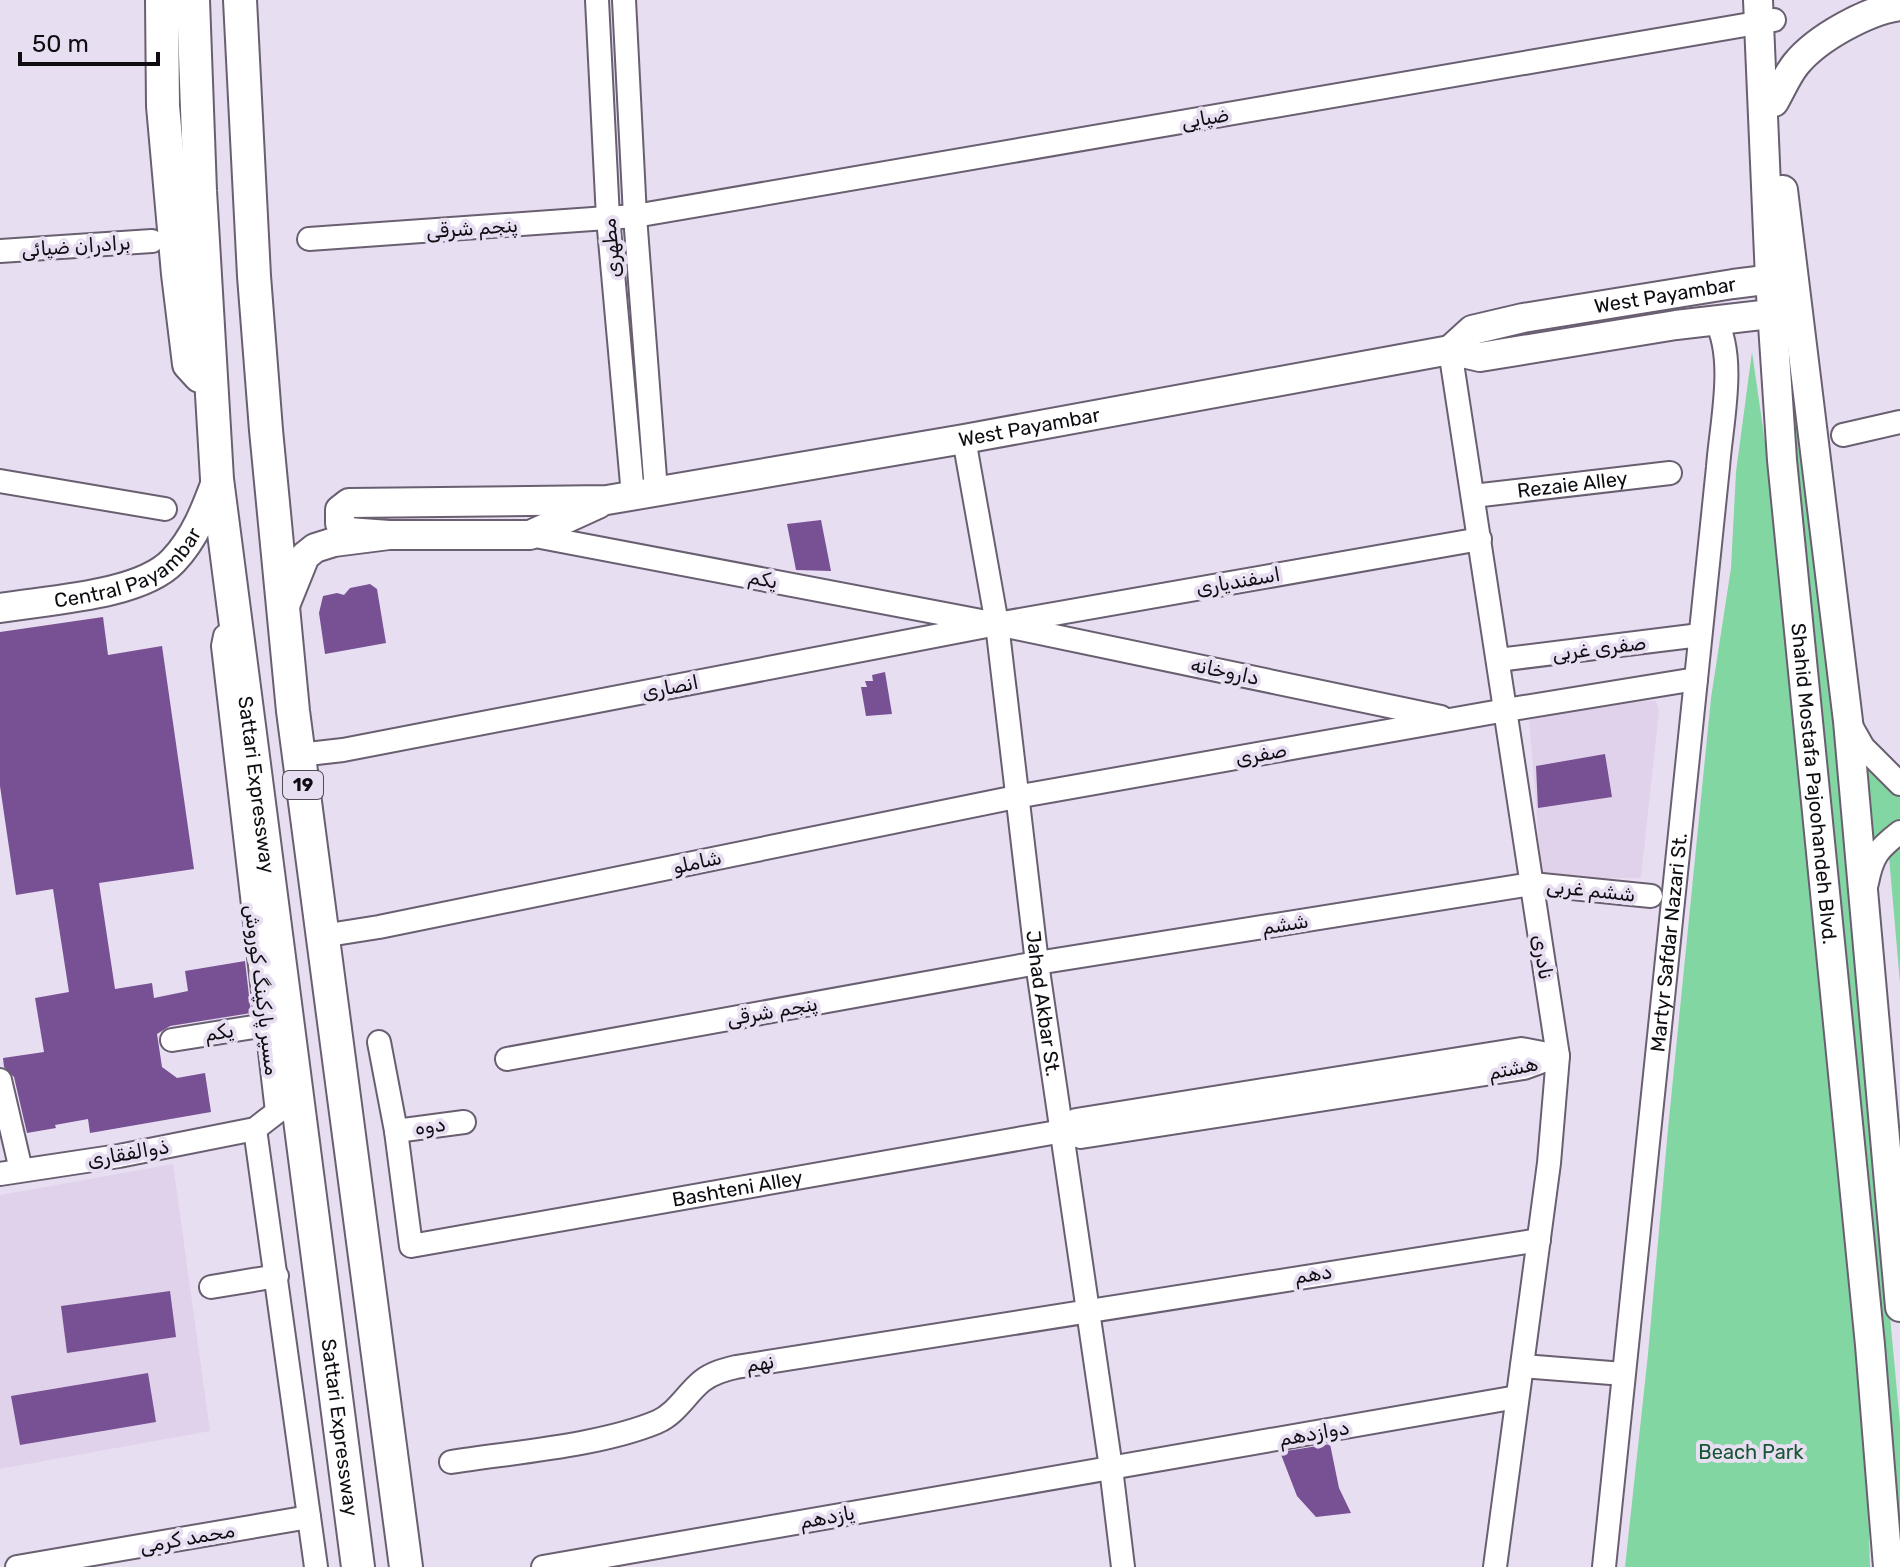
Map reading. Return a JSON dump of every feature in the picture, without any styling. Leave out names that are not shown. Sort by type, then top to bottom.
[{"type":"highway","points":[[162,0],[163,106],[189,364],[211,389]]},
{"type":"highway","name":"Sattari Expressway","points":[[193,0],[200,191],[217,479],[358,1567]]},
{"type":"highway","name":"19","points":[[240,0],[254,276],[266,430],[299,755],[406,1567]]},
{"type":"highway","points":[[249,154],[262,0]]},
{"type":"main road","points":[[1774,102],[1796,63],[1828,37],[1864,16],[1900,6]]},
{"type":"main road","name":"Shahid Mostafa Pajoohandeh Blvd.","points":[[1766,11],[1774,102],[1781,278]]},
{"type":"main road","name":"Shahid Mostafa Pajoohandeh Blvd.","points":[[1766,11],[1781,278],[1848,721],[1900,1307]]},
{"type":"main road","name":"West Payambar","points":[[1450,350],[1472,330],[1523,318],[1781,278]]},
{"type":"main road","name":"Shahid Mostafa Pajoohandeh Blvd.","points":[[1785,312],[1782,460],[1870,1345],[1888,1567]]},
{"type":"main road","name":"West Payambar","points":[[632,495],[530,535],[389,535],[348,532],[340,523],[340,510],[349,503],[632,495],[964,439],[1450,350],[1480,357],[1715,319],[1785,312]]},
{"type":"main road","name":"Central Payambar","points":[[0,608],[113,590],[138,584],[159,573],[173,561],[200,523],[217,479]]},
{"type":"main road","name":"West Payambar","points":[[284,608],[298,569],[305,556],[315,548],[334,542],[389,535]]},
{"type":"street","name":"مطهری","points":[[597,0],[608,218],[632,495]]},
{"type":"street","name":"مطهری","points":[[624,0],[635,216],[632,495]]},
{"type":"street","name":"ضیایی","points":[[635,216],[1766,11]]},
{"type":"street","name":"پنجم شرقی","points":[[309,239],[635,216]]},
{"type":"street","name":"برادران ضیائی","points":[[0,251],[152,241]]},
{"type":"street","name":"Martyr Safdar Nazari St.","points":[[1604,1567],[1718,467],[1726,369],[1722,332],[1715,319]]},
{"type":"street","name":"نادری","points":[[1450,350],[1558,1056],[1549,1163],[1495,1567]]},
{"type":"street","points":[[1843,435],[1900,422]]},
{"type":"street","name":"Jahad Akbar St.","points":[[964,439],[997,624],[1037,963],[1123,1567]]},
{"type":"street","name":"Rezaie Alley","points":[[1473,496],[1670,473]]},
{"type":"street","points":[[0,481],[165,509]]},
{"type":"street","name":"یکم","points":[[530,535],[997,624]]},
{"type":"street","name":"اسفندیاری","points":[[997,624],[1480,539]]},
{"type":"street","name":"مسیر پارکینگ کوروش","points":[[232,602],[223,646],[277,1112],[255,1129]]},
{"type":"street","name":"داروخانه","points":[[997,624],[1454,719]]},
{"type":"street","name":"انصاری","points":[[299,755],[343,750],[997,624]]},
{"type":"street","name":"صفری غربی","points":[[1498,660],[1700,635]]},
{"type":"street","points":[[1506,710],[1696,679]]},
{"type":"street","name":"صفری","points":[[1016,797],[1506,710]]},
{"type":"street","points":[[1848,721],[1863,747],[1900,784]]},
{"type":"street","name":"شاملو","points":[[322,936],[1016,797]]},
{"type":"street","points":[[1864,904],[1871,860],[1884,844],[1900,832]]},
{"type":"street","name":"ششم غربی","points":[[1532,884],[1651,896]]},
{"type":"street","name":"ششم","points":[[1037,963],[1532,884]]},
{"type":"street","name":"پنجم شرقی","points":[[507,1059],[1037,963]]},
{"type":"street","name":"یکم","points":[[172,1040],[266,1025]]},
{"type":"street","points":[[379,1042],[396,1131]]},
{"type":"street","name":"هشتم","points":[[1063,1131],[1081,1137],[1524,1068],[1558,1056]]},
{"type":"street","points":[[0,1080],[11,1172]]},
{"type":"street","name":"دوه","points":[[396,1131],[464,1122]]},
{"type":"street","points":[[255,1129],[316,1567]]},
{"type":"street","name":"ذوالفقاری","points":[[11,1172],[119,1156],[255,1129]]},
{"type":"street","name":"Bashteni Alley","points":[[396,1131],[411,1246],[1063,1131]]},
{"type":"street","name":"دهم","points":[[1088,1309],[1539,1240]]},
{"type":"street","points":[[211,1287],[277,1276]]},
{"type":"street","name":"نهم","points":[[451,1462],[606,1437],[658,1422],[677,1409],[701,1381],[736,1367],[1088,1309]]},
{"type":"street","points":[[1522,1366],[1611,1373]]},
{"type":"street","name":"دوازدهم","points":[[1111,1468],[1517,1397]]},
{"type":"street","name":"یازدهم","points":[[543,1567],[1111,1468]]},
{"type":"street","name":"محمد کرمی","points":[[17,1567],[309,1517]]},
{"type":"shaded area","points":[[1656,701],[1659,711],[1641,878],[1542,879],[1529,718]]},
{"type":"shaded area","points":[[173,1164],[210,1431],[0,1469],[0,1195]]},
{"type":"green space","name":"Beach Park","points":[[1752,352],[1789,608],[1867,1467],[1870,1567],[1625,1567],[1711,698],[1731,568],[1736,472]]},
{"type":"green space","points":[[1794,363],[1837,745],[1900,1424],[1900,1567],[1786,369]]},
{"type":"green space","points":[[1862,754],[1900,789],[1900,822],[1871,844]]},
{"type":"green space","points":[[1900,842],[1900,983],[1889,857]]},
{"type":"building","points":[[821,520],[831,571],[796,570],[787,524]]},
{"type":"building","points":[[370,584],[377,589],[386,643],[325,654],[319,613],[323,596],[344,595],[350,588]]},
{"type":"building","points":[[103,617],[108,655],[162,646],[194,869],[99,883],[115,989],[152,983],[154,998],[188,991],[185,971],[245,961],[251,1013],[170,1026],[157,1034],[162,1067],[177,1078],[205,1073],[211,1112],[90,1133],[88,1119],[27,1133],[14,1077],[4,1067],[3,1058],[44,1052],[35,998],[69,992],[53,889],[16,895],[0,786],[0,632]]},
{"type":"building","points":[[885,672],[892,714],[866,716],[861,687],[867,687],[865,681],[873,681],[872,675]]},
{"type":"building","points":[[1605,754],[1612,797],[1538,808],[1536,766]]},
{"type":"building","points":[[170,1291],[176,1337],[67,1353],[61,1306]]},
{"type":"building","points":[[148,1373],[156,1422],[20,1445],[11,1396]]},
{"type":"building","points":[[1330,1444],[1339,1488],[1351,1513],[1316,1517],[1297,1496],[1280,1452]]}]
